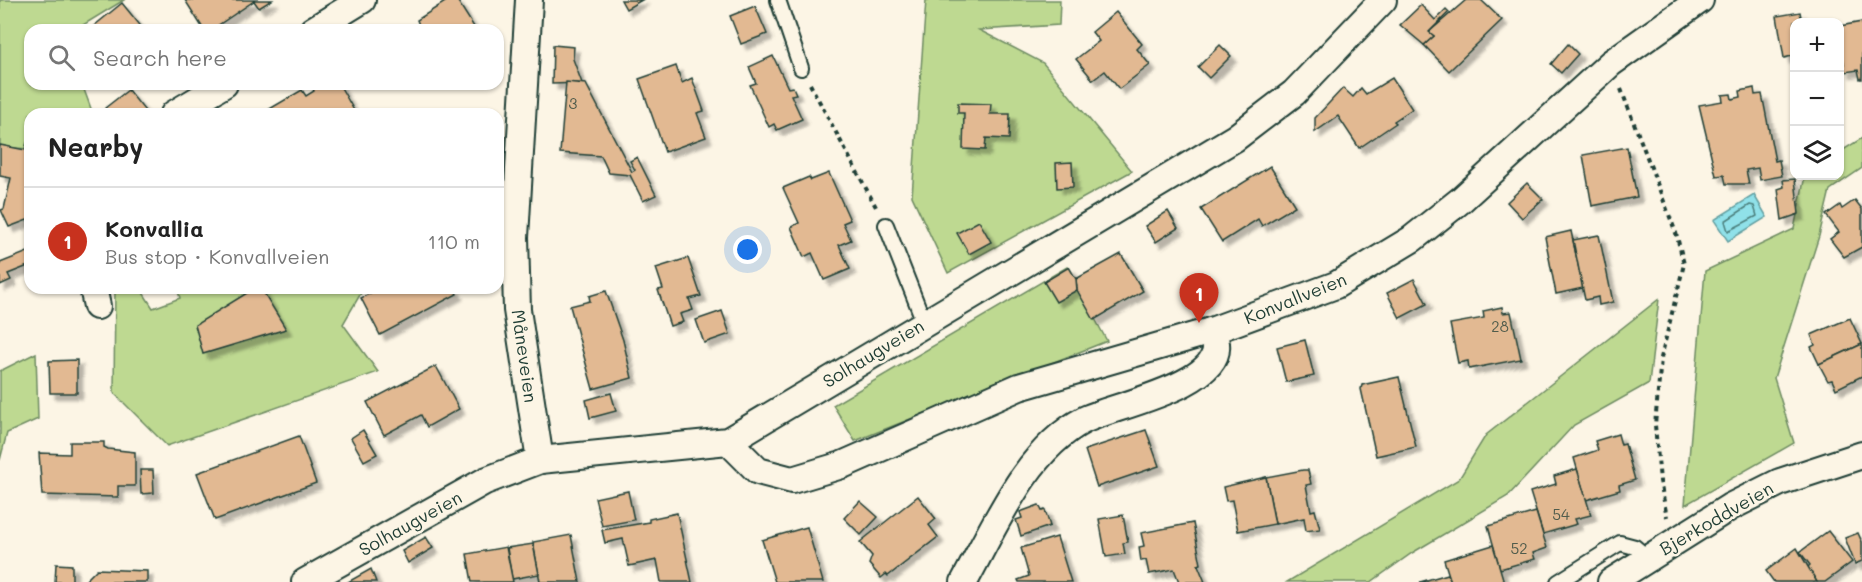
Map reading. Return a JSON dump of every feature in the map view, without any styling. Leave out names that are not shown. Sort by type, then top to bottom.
[{"type":"street","points":[[323,24],[362,0]]},
{"type":"street","name":"Måneveien","points":[[529,0],[516,247],[517,310],[540,460]]},
{"type":"street","name":"Solhaugveien","points":[[305,582],[485,481],[540,460],[728,441],[1235,138],[1294,93],[1383,0]]},
{"type":"street","name":"Konvallveien","points":[[728,441],[758,471],[792,480],[842,465],[1019,387],[1211,331],[1335,285],[1412,239],[1461,200],[1611,63],[1701,0]]},
{"type":"street","points":[[184,108],[214,90]]},
{"type":"street","points":[[964,582],[1032,464],[1056,437],[1086,419],[1172,391],[1199,373],[1212,359],[1217,345],[1211,331]]},
{"type":"street","name":"Bjerkoddveien","points":[[1611,582],[1730,507],[1780,482],[1862,455]]},
{"type":"lane","points":[[778,0],[801,68]]},
{"type":"lane","points":[[886,225],[924,322]]},
{"type":"lane","points":[[1558,582],[1620,543],[1635,547],[1648,558]]},
{"type":"path","points":[[1611,63],[1676,233],[1684,264],[1661,357],[1655,424],[1660,482],[1672,542]]},
{"type":"path","points":[[801,68],[886,225]]},
{"type":"green space","points":[[0,0],[124,0],[85,24],[24,24],[24,90],[84,90],[91,108],[24,108],[24,149],[0,147]]},
{"type":"green space","points":[[926,0],[1060,0],[1059,25],[979,30],[1043,63],[1132,171],[948,273],[912,196]]},
{"type":"green space","points":[[1862,138],[1862,168],[1830,190],[1819,236],[1774,378],[1794,443],[1685,505],[1705,271],[1794,229],[1804,180],[1844,180],[1844,149]]},
{"type":"green space","points":[[1067,267],[1107,341],[855,441],[833,405]]},
{"type":"green space","points":[[115,294],[144,294],[153,308],[180,298],[179,294],[360,294],[343,324],[378,372],[167,446],[114,393]]},
{"type":"green space","points":[[1659,299],[1649,383],[1574,425],[1508,496],[1412,553],[1371,582],[1287,582],[1459,479],[1486,435]]},
{"type":"green space","points":[[36,353],[38,419],[7,433],[0,460],[0,371]]},
{"type":"water","points":[[1754,195],[1767,217],[1728,241],[1714,220]]},
{"type":"building","points":[[185,0],[272,0],[259,8],[254,1],[220,24],[200,24]]},
{"type":"building","points":[[448,0],[457,0],[472,24],[419,24],[417,20]]},
{"type":"building","points":[[621,0],[642,0],[626,9]]},
{"type":"building","points":[[1466,0],[1481,0],[1502,20],[1449,71],[1424,45],[1434,36],[1429,32]]},
{"type":"building","points":[[122,3],[139,24],[96,24]]},
{"type":"building","points":[[1421,5],[1435,20],[1446,9],[1449,12],[1429,32],[1434,36],[1424,45],[1400,25]]},
{"type":"building","points":[[755,6],[767,34],[741,44],[730,16]]},
{"type":"building","points":[[1116,12],[1142,44],[1137,49],[1150,65],[1119,89],[1105,71],[1093,80],[1076,59],[1099,41],[1092,32]]},
{"type":"building","points":[[1800,12],[1801,18],[1790,18],[1790,56],[1784,58],[1777,16]]},
{"type":"building","points":[[1862,22],[1862,79],[1860,79],[1858,70],[1845,72],[1844,25]]},
{"type":"building","points":[[1568,44],[1578,54],[1561,73],[1551,64]]},
{"type":"building","points":[[553,45],[574,47],[573,59],[582,83],[552,84]]},
{"type":"building","points":[[1220,45],[1231,56],[1209,78],[1198,67]]},
{"type":"building","points":[[773,56],[788,88],[793,87],[796,94],[791,95],[802,119],[777,130],[774,124],[769,127],[750,85],[756,83],[749,67]]},
{"type":"building","points":[[676,66],[682,83],[692,78],[704,111],[697,113],[706,137],[665,152],[639,79]]},
{"type":"building","points":[[1392,78],[1412,109],[1394,121],[1396,123],[1359,148],[1338,116],[1315,132],[1315,118],[1343,88],[1353,97],[1361,88],[1366,94]]},
{"type":"building","points":[[566,82],[586,84],[632,172],[635,170],[630,161],[637,157],[656,195],[643,201],[630,175],[609,173],[601,156],[560,153]]},
{"type":"building","points":[[1754,88],[1755,95],[1762,94],[1775,161],[1779,160],[1782,176],[1760,180],[1758,168],[1746,170],[1749,184],[1726,184],[1724,175],[1716,176],[1699,105],[1723,101],[1722,95],[1731,94],[1732,99],[1741,97],[1740,91]]},
{"type":"building","points":[[128,90],[143,108],[105,108]]},
{"type":"building","points":[[302,90],[306,96],[314,91],[342,90],[353,108],[271,108]]},
{"type":"building","points":[[958,103],[991,104],[990,114],[1010,114],[1009,139],[986,138],[985,150],[963,149],[964,113],[958,113]]},
{"type":"building","points":[[0,145],[24,150],[24,221],[9,227],[1,210],[4,209],[11,178],[0,176]]},
{"type":"building","points":[[1627,147],[1637,197],[1592,206],[1583,155]]},
{"type":"building","points":[[1072,162],[1073,187],[1057,188],[1056,163]]},
{"type":"building","points":[[1270,166],[1295,206],[1262,226],[1258,219],[1222,242],[1201,209]]},
{"type":"building","points":[[829,173],[850,220],[843,223],[851,240],[839,245],[850,269],[824,280],[812,253],[804,257],[791,227],[799,223],[783,188],[809,177],[811,180]]},
{"type":"building","points":[[1783,180],[1795,180],[1799,214],[1782,220],[1778,189],[1784,187]]},
{"type":"building","points":[[1527,183],[1543,199],[1522,218],[1507,202]]},
{"type":"building","points":[[1855,200],[1862,209],[1862,247],[1844,257],[1830,239],[1839,232],[1826,215],[1840,205],[1842,209]]},
{"type":"building","points":[[1168,211],[1178,228],[1156,242],[1145,226]]},
{"type":"building","points":[[979,221],[991,242],[969,254],[957,233]]},
{"type":"building","points":[[1571,231],[1583,288],[1556,294],[1545,237]]},
{"type":"building","points":[[1599,235],[1613,302],[1599,305],[1598,297],[1585,300],[1573,240]]},
{"type":"building","points":[[24,253],[24,268],[8,274],[11,280],[0,285],[0,263]]},
{"type":"building","points":[[1121,254],[1143,291],[1094,320],[1077,290],[1076,279]]},
{"type":"building","points":[[688,258],[701,296],[689,299],[693,310],[680,314],[683,322],[670,326],[658,290],[663,289],[656,268]]},
{"type":"building","points":[[1069,267],[1076,279],[1077,290],[1056,302],[1044,282]]},
{"type":"building","points":[[1414,279],[1427,304],[1400,318],[1387,293]]},
{"type":"building","points":[[606,291],[623,340],[632,378],[593,389],[570,306],[590,301],[589,296]]},
{"type":"building","points":[[245,294],[265,294],[286,329],[203,354],[195,325]]},
{"type":"building","points":[[369,294],[457,294],[380,335],[361,298]]},
{"type":"building","points":[[1502,307],[1503,313],[1511,312],[1521,359],[1469,369],[1468,361],[1458,363],[1450,324],[1484,318],[1483,311]]},
{"type":"building","points":[[722,311],[730,334],[704,343],[696,320]]},
{"type":"building","points":[[1850,318],[1862,344],[1819,364],[1811,347],[1815,345],[1811,335]]},
{"type":"building","points":[[1305,340],[1314,376],[1286,382],[1277,347]]},
{"type":"building","points":[[1862,344],[1862,376],[1836,389],[1832,380],[1828,381],[1819,364]]},
{"type":"building","points":[[77,360],[77,393],[50,393],[49,361]]},
{"type":"building","points":[[436,366],[459,409],[427,427],[421,415],[384,435],[367,402]]},
{"type":"building","points":[[1399,377],[1416,447],[1376,456],[1362,385]]},
{"type":"building","points":[[611,393],[616,411],[590,418],[586,400]]},
{"type":"building","points":[[363,430],[377,454],[364,461],[351,438]]},
{"type":"building","points":[[1146,430],[1159,466],[1097,487],[1085,450]]},
{"type":"building","points":[[1618,434],[1621,445],[1625,444],[1635,480],[1619,485],[1620,490],[1586,500],[1574,458],[1598,450],[1595,441]]},
{"type":"building","points":[[299,436],[316,483],[215,520],[197,473]]},
{"type":"building","points":[[70,442],[104,442],[104,447],[108,449],[135,452],[135,486],[118,486],[118,497],[42,495],[39,453],[70,454]]},
{"type":"building","points":[[1577,469],[1591,515],[1575,519],[1577,524],[1543,534],[1530,492],[1556,484],[1554,476]]},
{"type":"building","points":[[140,470],[153,470],[154,493],[141,494]]},
{"type":"building","points":[[1308,470],[1311,484],[1306,485],[1311,511],[1315,510],[1320,529],[1306,531],[1304,518],[1275,524],[1266,477]]},
{"type":"building","points":[[1266,477],[1275,524],[1238,531],[1232,500],[1226,501],[1223,487]]},
{"type":"building","points":[[628,491],[634,520],[602,526],[595,498]]},
{"type":"building","points":[[918,496],[936,519],[929,525],[938,537],[888,576],[886,574],[881,578],[869,564],[872,556],[860,542]]},
{"type":"building","points":[[860,501],[878,517],[861,535],[844,518]]},
{"type":"building","points":[[1039,505],[1042,511],[1045,510],[1050,526],[1021,536],[1016,520],[1022,518],[1020,512]]},
{"type":"building","points":[[1536,512],[1547,548],[1533,553],[1535,559],[1500,569],[1488,526]]},
{"type":"building","points":[[677,513],[692,582],[661,582],[657,560],[629,566],[623,539],[605,543],[602,530],[649,522],[649,519]]},
{"type":"building","points":[[1123,515],[1128,542],[1123,543],[1125,554],[1106,557],[1099,519]]},
{"type":"building","points":[[1193,523],[1201,564],[1198,565],[1205,582],[1179,582],[1174,569],[1149,574],[1146,560],[1141,561],[1139,547],[1144,546],[1141,533]]},
{"type":"building","points":[[807,527],[823,582],[775,582],[762,540]]},
{"type":"building","points":[[1828,531],[1852,562],[1825,582],[1817,582],[1807,568],[1810,565],[1800,552]]},
{"type":"building","points":[[1858,533],[1862,542],[1862,561],[1855,564],[1845,538]]},
{"type":"building","points":[[571,535],[580,582],[540,582],[533,542]]},
{"type":"building","points":[[426,537],[433,548],[408,563],[402,551]]},
{"type":"building","points":[[1057,537],[1071,582],[1019,582],[1018,580],[1029,576],[1021,548]]},
{"type":"building","points":[[533,544],[539,574],[512,579],[507,548]]},
{"type":"building","points":[[1493,545],[1504,582],[1451,582],[1444,560]]},
{"type":"building","points":[[506,547],[513,582],[472,582],[467,554]]},
{"type":"building","points":[[1797,548],[1817,582],[1774,582],[1766,571]]},
{"type":"building","points":[[56,564],[72,565],[72,582],[55,582]]},
{"type":"building","points":[[97,569],[147,571],[147,582],[84,582]]},
{"type":"building","points":[[371,569],[376,582],[348,582]]},
{"type":"building","points":[[1448,574],[1451,582],[1420,582]]},
{"type":"place","name":"Konvallia","points":[[1199,323]]}]
